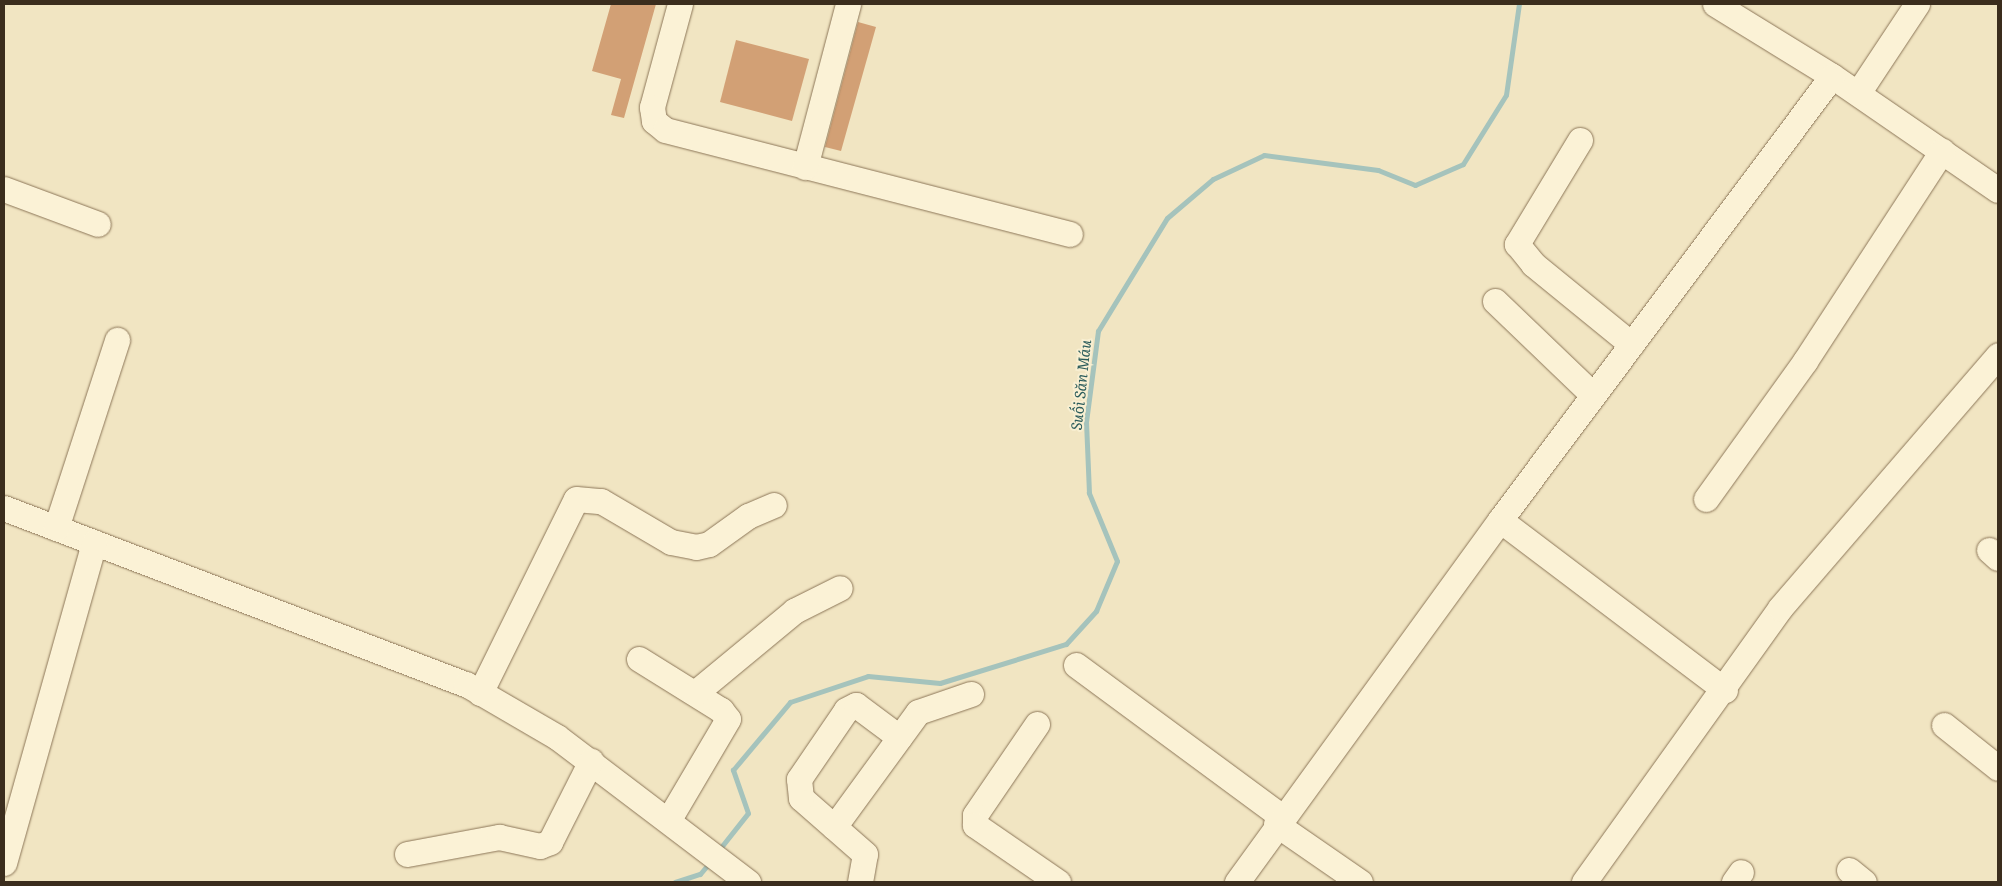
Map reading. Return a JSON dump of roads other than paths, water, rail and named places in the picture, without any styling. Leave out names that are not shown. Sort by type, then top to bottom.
[{"type":"street","points":[[680,4],[652,107],[654,121],[665,130],[1070,234]]},
{"type":"street","points":[[805,167],[848,4]]},
{"type":"street","points":[[1716,4],[1858,93],[1998,190]]},
{"type":"street","points":[[1858,93],[1917,4]]},
{"type":"street","points":[[1237,882],[1278,820],[1832,76]]},
{"type":"street","points":[[1580,140],[1517,244],[1533,264],[1631,344]]},
{"type":"street","points":[[1706,499],[1805,361],[1942,151]]},
{"type":"street","points":[[4,189],[98,224]]},
{"type":"street","points":[[1495,301],[1593,395]]},
{"type":"street","points":[[56,528],[117,340]]},
{"type":"street","points":[[1584,882],[1725,690],[1780,608],[1998,355]]},
{"type":"street","points":[[480,693],[576,499],[602,501],[671,542],[696,547],[708,544],[748,516],[774,505]]},
{"type":"street","points":[[4,508],[480,693],[591,761],[669,819],[748,882]]},
{"type":"street","points":[[1500,520],[1725,690]]},
{"type":"street","points":[[4,863],[94,542]]},
{"type":"street","points":[[695,693],[794,611],[840,588]]},
{"type":"street","points":[[639,659],[695,693],[728,720],[669,819]]},
{"type":"street","points":[[1076,665],[1360,882]]},
{"type":"street","points":[[834,827],[918,712],[971,694]]},
{"type":"street","points":[[860,882],[865,854],[834,827],[797,790],[798,779],[846,710],[863,707],[899,737]]},
{"type":"street","points":[[1037,724],[975,815],[975,825],[1058,882]]},
{"type":"street","points":[[1944,725],[1998,768]]},
{"type":"street","points":[[407,854],[493,838],[540,846],[550,842],[591,761]]},
{"type":"waterway","name":"Suối Săn Máu","points":[[718,851],[748,813],[733,770],[790,702],[868,676],[940,683],[1066,644],[1096,611],[1117,561],[1089,493],[1086,422],[1098,331],[1167,218],[1213,179],[1264,155],[1378,170],[1415,185],[1463,164],[1506,95],[1519,4]]},
{"type":"waterway","name":"Suối Săn Máu","points":[[675,882],[700,874],[710,862]]}]
